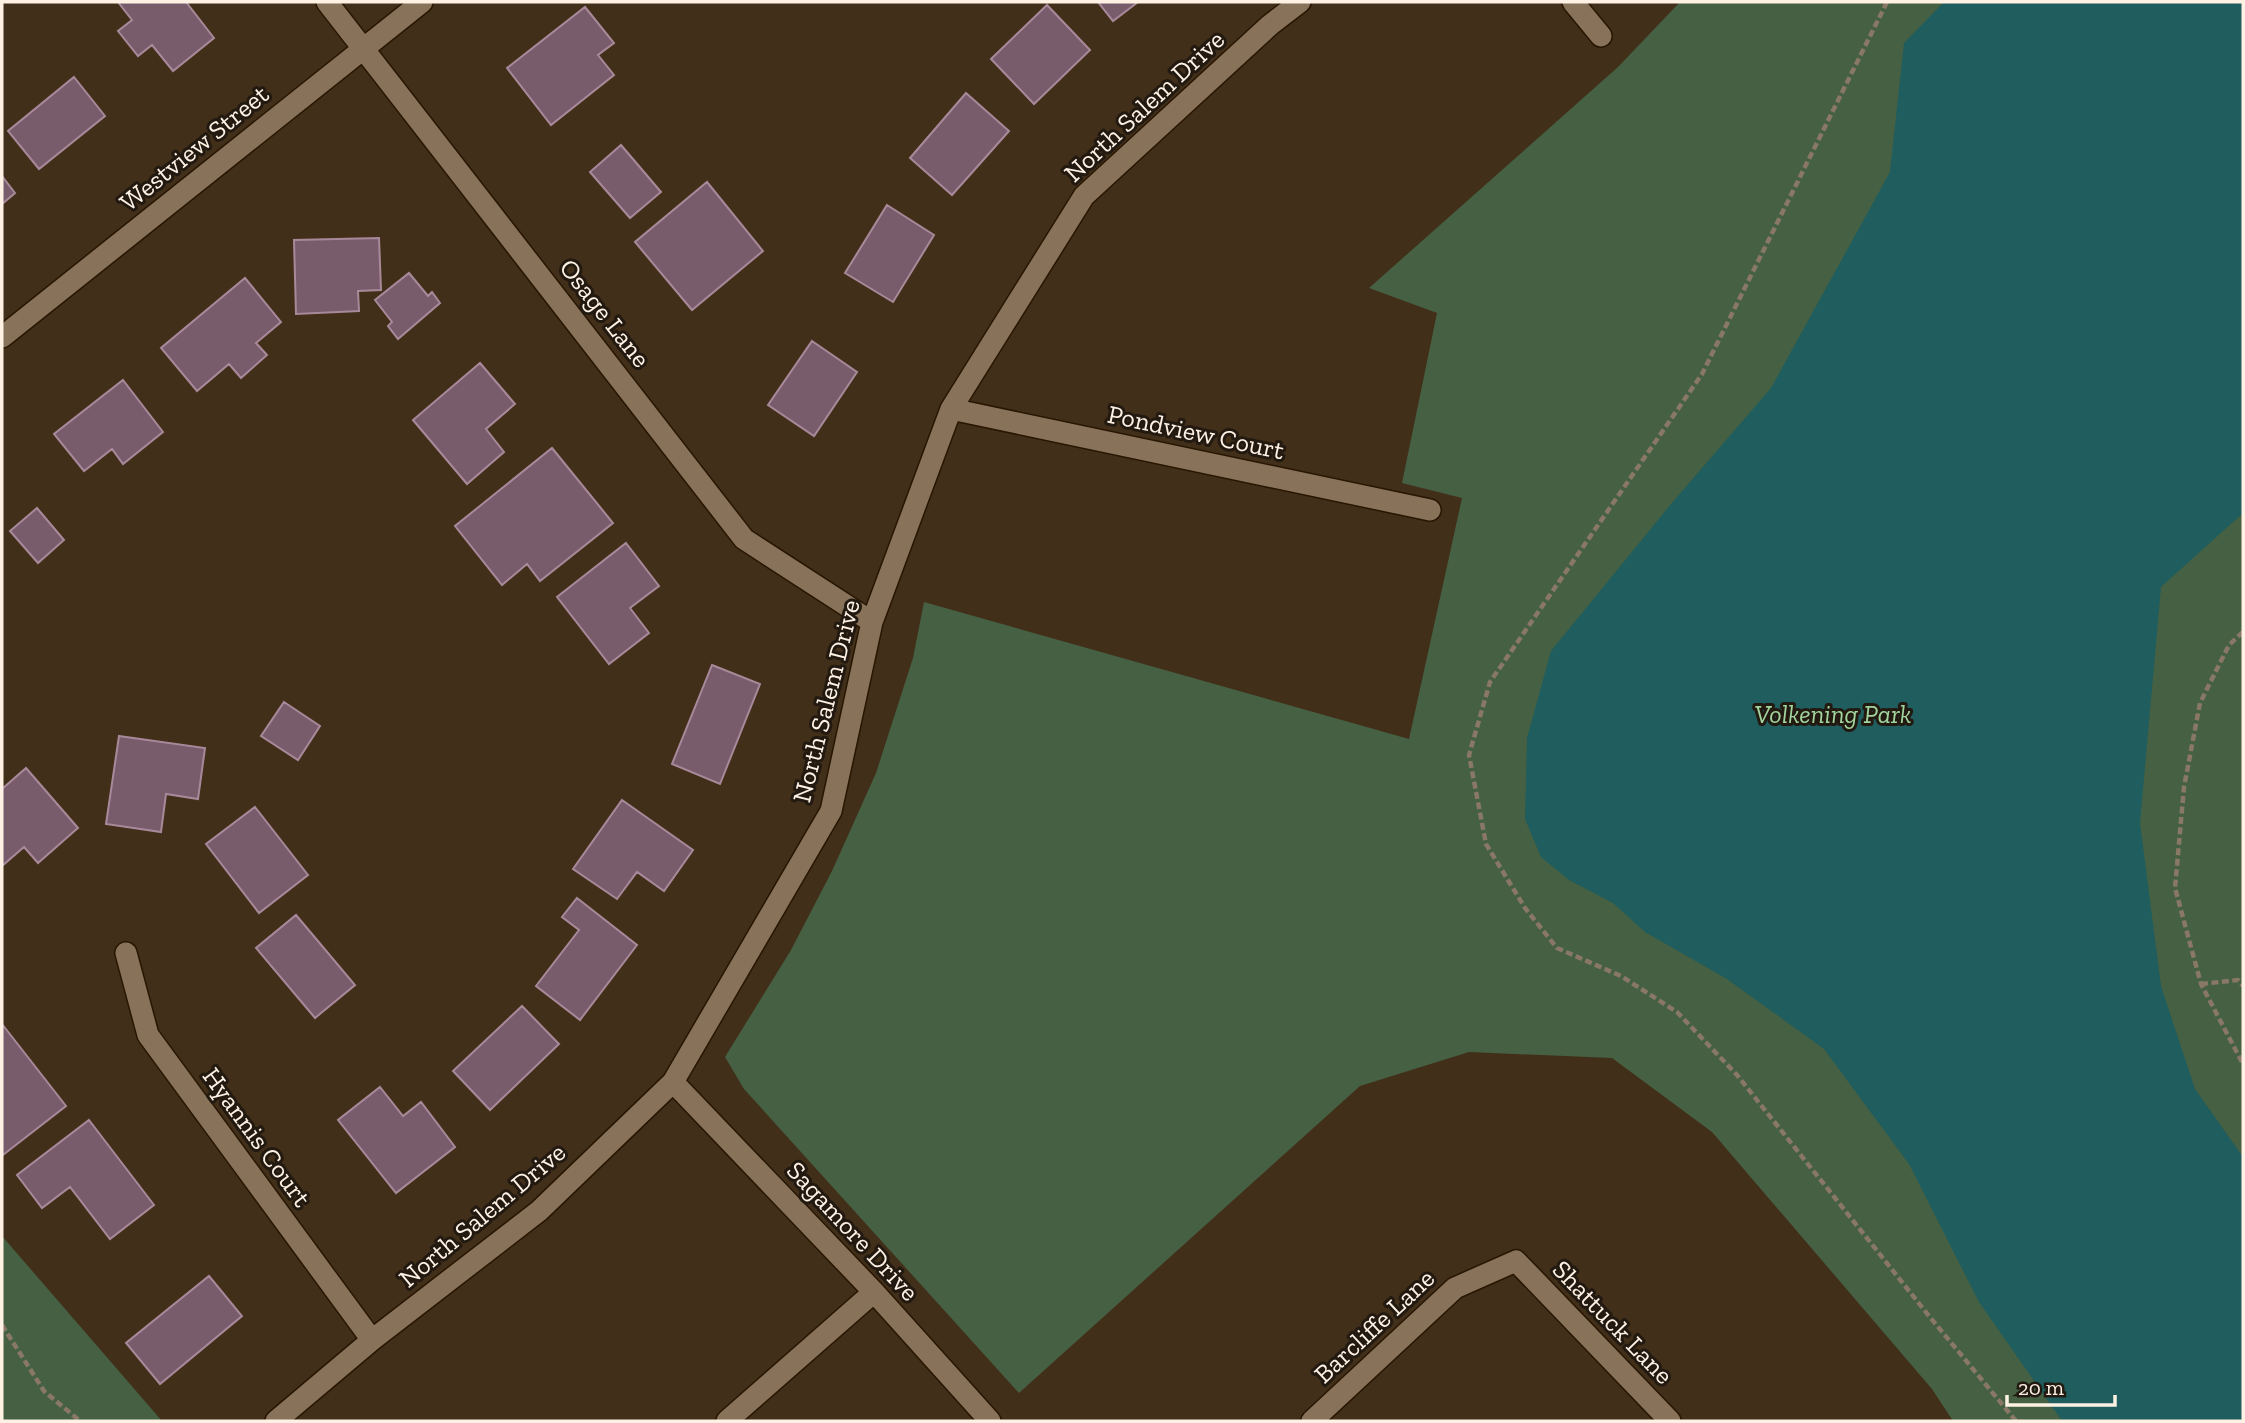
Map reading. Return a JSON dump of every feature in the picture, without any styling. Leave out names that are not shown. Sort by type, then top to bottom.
[{"type":"street","name":"Osage Lane","points":[[327,2],[365,47],[744,539],[872,622]]},
{"type":"street","name":"Westview Street","points":[[2,337],[422,2]]},
{"type":"street","name":"North Salem Drive","points":[[276,1421],[372,1340],[539,1211],[673,1082],[831,811],[872,622],[951,409],[1084,196],[1270,25],[1300,2]]},
{"type":"street","points":[[1573,2],[1601,36]]},
{"type":"street","name":"Pondview Court","points":[[951,409],[1430,510]]},
{"type":"street","name":"Hyannis Court","points":[[127,953],[148,1035],[372,1340]]},
{"type":"street","name":"Sagamore Drive","points":[[673,1082],[874,1292],[990,1421]]},
{"type":"street","name":"Barcliffe Lane","points":[[1312,1421],[1455,1288],[1516,1261]]},
{"type":"street","name":"Shattuck Lane","points":[[1516,1261],[1670,1421]]},
{"type":"street","points":[[727,1421],[874,1292]]},
{"type":"path","points":[[1887,2],[1702,374],[1490,682],[1469,755],[1486,844],[1525,908],[1557,948],[1621,976],[1677,1012],[1737,1075],[1929,1316],[2017,1421]]},
{"type":"path","points":[[2243,632],[2229,645],[2200,703],[2184,787],[2175,887],[2201,984],[2243,1065]]},
{"type":"path","points":[[2201,984],[2238,980],[2243,986]]},
{"type":"path","points":[[2,1325],[44,1391],[80,1421]]},
{"type":"green space","name":"Volkening Park","points":[[1680,2],[2243,2],[2243,1421],[1953,1421],[1932,1389],[1712,1132],[1612,1058],[1469,1052],[1360,1086],[1019,1393],[744,1089],[725,1057],[791,950],[832,871],[876,773],[913,658],[924,602],[1409,739],[1462,498],[1402,483],[1437,313],[1369,288],[1618,67]]},
{"type":"green space","points":[[2,1236],[162,1421],[2,1421]]},
{"type":"water","points":[[1944,2],[2243,2],[2243,513],[2161,587],[2140,823],[2161,986],[2195,1089],[2243,1157],[2243,1421],[2062,1421],[1979,1302],[1909,1164],[1824,1049],[1727,979],[1645,932],[1613,903],[1569,880],[1541,857],[1525,819],[1527,738],[1551,651],[1671,504],[1771,388],[1890,172],[1904,43]]},
{"type":"building","points":[[118,2],[186,2],[214,38],[173,71],[152,45],[138,56],[118,31],[132,20]]},
{"type":"building","points":[[1098,2],[1138,2],[1113,21]]},
{"type":"building","points":[[1047,5],[1090,50],[1034,104],[991,59]]},
{"type":"building","points":[[585,7],[614,43],[598,55],[614,75],[551,125],[507,68]]},
{"type":"building","points":[[74,77],[105,116],[39,169],[8,131]]},
{"type":"building","points":[[966,93],[1009,131],[952,195],[910,158]]},
{"type":"building","points":[[621,145],[661,192],[630,218],[590,172]]},
{"type":"building","points":[[2,176],[15,193],[2,204]]},
{"type":"building","points":[[707,182],[763,251],[692,310],[635,242]]},
{"type":"building","points":[[887,205],[934,235],[893,302],[845,273]]},
{"type":"building","points":[[379,238],[381,290],[358,291],[359,311],[296,314],[294,240]]},
{"type":"building","points":[[409,273],[428,296],[432,292],[440,303],[398,339],[388,326],[392,322],[375,300]]},
{"type":"building","points":[[245,278],[281,322],[256,343],[267,355],[241,378],[229,364],[197,391],[161,348]]},
{"type":"building","points":[[812,341],[857,372],[814,436],[768,405]]},
{"type":"building","points":[[480,363],[515,404],[486,429],[504,452],[467,484],[413,420]]},
{"type":"building","points":[[123,380],[163,432],[123,464],[112,449],[84,471],[54,434]]},
{"type":"building","points":[[552,448],[613,523],[540,581],[527,564],[502,585],[455,526]]},
{"type":"building","points":[[37,508],[64,540],[38,563],[10,531]]},
{"type":"building","points":[[626,543],[659,586],[630,608],[649,633],[609,664],[557,597]]},
{"type":"building","points":[[712,665],[760,684],[720,784],[672,764]]},
{"type":"building","points":[[284,702],[320,726],[298,760],[261,736]]},
{"type":"building","points":[[119,736],[205,748],[198,799],[166,794],[161,832],[106,824]]},
{"type":"building","points":[[26,768],[78,828],[38,863],[24,847],[2,866],[2,789]]},
{"type":"building","points":[[622,800],[693,850],[664,891],[637,872],[617,899],[573,869]]},
{"type":"building","points":[[255,807],[308,875],[259,913],[206,844]]},
{"type":"building","points":[[577,898],[637,945],[580,1020],[536,986],[579,930],[562,917]]},
{"type":"building","points":[[296,915],[355,985],[315,1018],[256,948]]},
{"type":"building","points":[[522,1006],[559,1044],[490,1110],[453,1071]]},
{"type":"building","points":[[2,1024],[66,1106],[3,1155],[2,1154]]},
{"type":"building","points":[[380,1087],[403,1116],[421,1102],[455,1147],[396,1193],[338,1120]]},
{"type":"building","points":[[89,1120],[154,1205],[110,1239],[70,1187],[42,1208],[17,1175]]},
{"type":"building","points":[[209,1276],[242,1316],[160,1384],[126,1343]]}]
